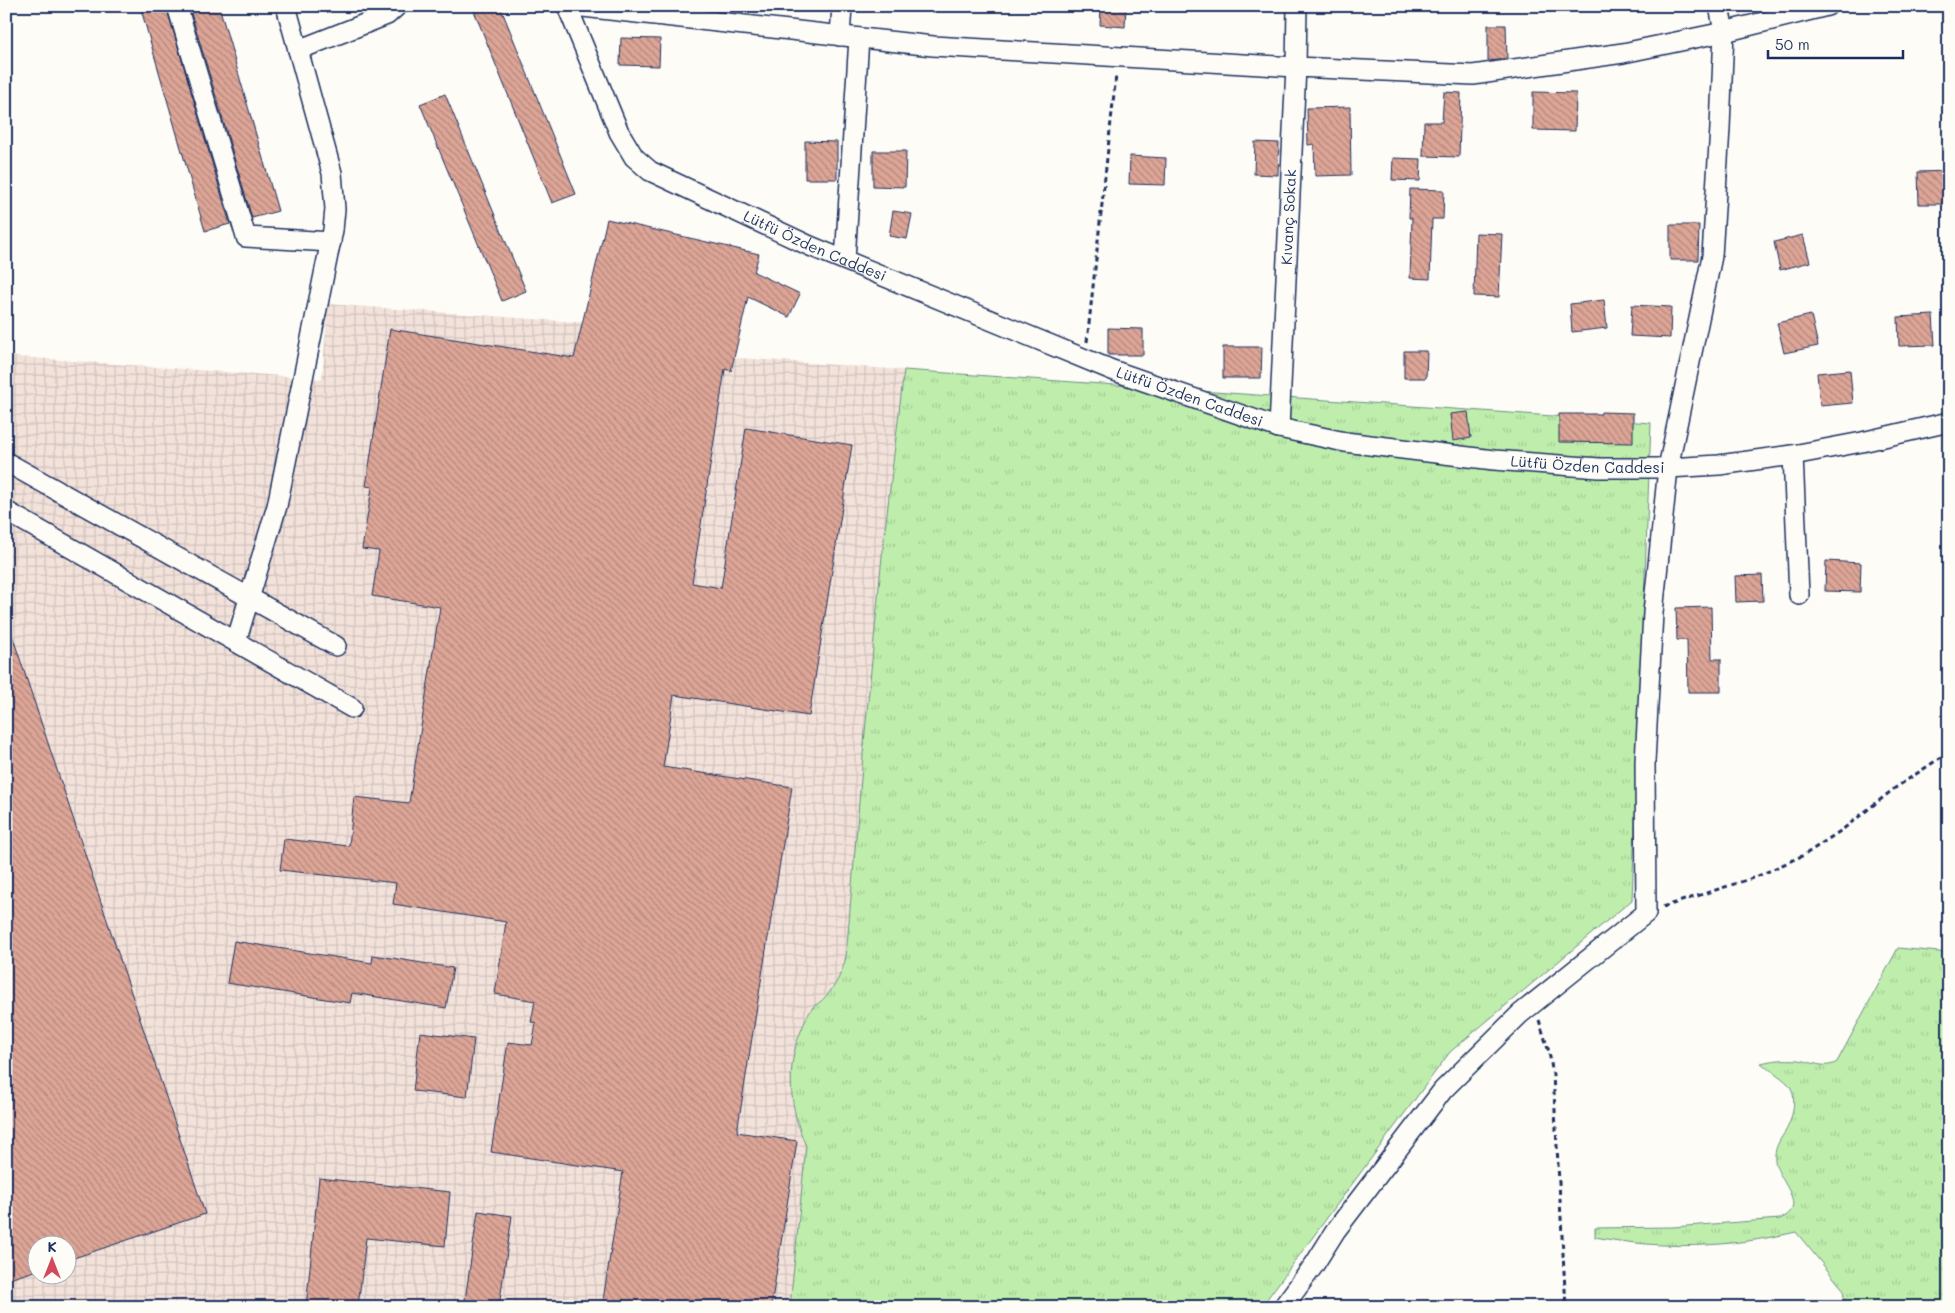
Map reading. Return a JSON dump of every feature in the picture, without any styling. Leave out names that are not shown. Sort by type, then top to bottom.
[{"type":"street","points":[[177,6],[246,237],[331,242]]},
{"type":"street","points":[[236,642],[277,506],[331,242],[334,209],[332,173],[286,6]]},
{"type":"street","points":[[298,50],[387,15],[397,6]]},
{"type":"street","name":"Lütfü Özden Caddesi","points":[[567,6],[625,145],[642,164],[660,176],[845,260],[1112,370],[1279,428],[1346,442],[1494,460],[1599,468],[1668,468],[1719,465],[1792,455],[1862,442],[1949,422]]},
{"type":"street","points":[[574,6],[680,12],[840,36],[933,46],[1472,75],[1615,54],[1724,32],[1782,12],[1827,6]]},
{"type":"street","points":[[840,36],[842,6]]},
{"type":"street","name":"Kıvanç Sokak","points":[[1279,428],[1296,67],[1297,6]]},
{"type":"street","points":[[1283,1307],[1314,1265],[1336,1230],[1443,1090],[1532,1005],[1646,913],[1645,781],[1648,686],[1658,559],[1668,468],[1712,256],[1724,32],[1719,6]]},
{"type":"street","points":[[845,260],[859,38]]},
{"type":"street","points":[[1792,455],[1799,595]]},
{"type":"street","points":[[6,462],[336,646]]},
{"type":"street","points":[[6,511],[352,708]]},
{"type":"path","points":[[1085,359],[1118,57]]},
{"type":"path","points":[[1646,913],[1756,877],[1796,859],[1823,843],[1895,788],[1949,752]]},
{"type":"path","points":[[1532,1005],[1543,1030],[1553,1075],[1566,1307]]},
{"type":"shaded area","points":[[328,304],[588,323],[587,347],[904,370],[882,556],[846,957],[839,978],[832,989],[813,1008],[804,1023],[797,1040],[792,1069],[792,1100],[800,1132],[806,1146],[790,1307],[6,1307],[6,356],[322,379]]},
{"type":"green space","points":[[904,370],[1651,423],[1632,900],[1450,1052],[1261,1307],[790,1307],[806,1146],[796,1118],[791,1074],[796,1045],[802,1028],[813,1007],[829,993],[835,984],[846,957],[882,556]]},
{"type":"green space","points":[[1898,948],[1949,953],[1949,1307],[1845,1307],[1843,1289],[1796,1232],[1745,1241],[1696,1245],[1646,1244],[1595,1237],[1595,1228],[1673,1227],[1780,1219],[1789,1214],[1792,1200],[1777,1167],[1775,1152],[1792,1116],[1794,1098],[1791,1088],[1786,1082],[1761,1063],[1793,1060],[1827,1065],[1837,1062]]},
{"type":"building","points":[[140,6],[166,6],[230,224],[205,231]]},
{"type":"building","points":[[189,6],[219,6],[278,211],[252,218]]},
{"type":"building","points":[[472,6],[500,6],[576,194],[552,203]]},
{"type":"building","points":[[1101,6],[1126,6],[1125,27],[1100,25]]},
{"type":"building","points":[[1488,25],[1506,25],[1507,59],[1488,61]]},
{"type":"building","points":[[621,38],[660,39],[659,66],[620,65]]},
{"type":"building","points":[[1444,92],[1461,93],[1459,157],[1423,156],[1424,122],[1442,122]]},
{"type":"building","points":[[1533,92],[1576,93],[1575,131],[1533,130]]},
{"type":"building","points":[[445,94],[526,291],[502,301],[420,104]]},
{"type":"building","points":[[1350,107],[1351,175],[1315,176],[1314,144],[1308,145],[1307,108]]},
{"type":"building","points":[[805,141],[837,142],[837,179],[805,179]]},
{"type":"building","points":[[1255,142],[1279,143],[1278,175],[1254,174]]},
{"type":"building","points":[[873,151],[906,151],[905,187],[873,186]]},
{"type":"building","points":[[1130,156],[1166,158],[1165,185],[1129,184]]},
{"type":"building","points":[[1393,158],[1421,159],[1420,181],[1392,180]]},
{"type":"building","points":[[1949,171],[1949,204],[1919,204],[1918,172]]},
{"type":"building","points":[[1410,189],[1444,190],[1443,219],[1432,219],[1430,279],[1410,278],[1412,218],[1409,218]]},
{"type":"building","points":[[893,211],[912,214],[907,239],[889,236]]},
{"type":"building","points":[[607,219],[759,254],[754,272],[800,294],[789,317],[748,297],[731,371],[725,369],[692,583],[721,588],[746,428],[852,445],[809,716],[674,695],[663,767],[792,787],[737,1132],[797,1141],[771,1307],[602,1307],[623,1172],[491,1152],[508,1042],[532,1045],[536,1023],[531,1022],[535,1001],[495,994],[506,922],[393,904],[396,883],[280,870],[284,839],[349,846],[354,797],[409,803],[440,607],[372,596],[379,551],[362,549],[372,487],[366,486],[390,329],[574,358]]},
{"type":"building","points":[[1670,225],[1699,225],[1698,260],[1670,260]]},
{"type":"building","points":[[1476,233],[1502,234],[1499,297],[1474,296]]},
{"type":"building","points":[[1803,235],[1810,262],[1780,270],[1774,242]]},
{"type":"building","points":[[1604,300],[1607,328],[1572,332],[1570,304]]},
{"type":"building","points":[[1632,305],[1671,307],[1670,338],[1630,336]]},
{"type":"building","points":[[1811,315],[1818,346],[1784,353],[1777,323]]},
{"type":"building","points":[[1933,315],[1935,345],[1899,346],[1898,317]]},
{"type":"building","points":[[1108,328],[1143,329],[1143,355],[1108,355]]},
{"type":"building","points":[[1223,347],[1262,347],[1261,378],[1223,378]]},
{"type":"building","points":[[1404,351],[1427,351],[1426,378],[1404,378]]},
{"type":"building","points":[[1850,370],[1853,403],[1820,406],[1817,373]]},
{"type":"building","points":[[1468,412],[1471,438],[1453,441],[1450,414]]},
{"type":"building","points":[[1601,412],[1633,413],[1633,443],[1559,442],[1559,414],[1601,414]]},
{"type":"building","points":[[1826,561],[1861,563],[1860,592],[1825,591]]},
{"type":"building","points":[[1762,575],[1763,601],[1736,602],[1735,576]]},
{"type":"building","points":[[1711,607],[1712,659],[1721,659],[1721,692],[1688,692],[1687,640],[1677,640],[1676,608]]},
{"type":"building","points":[[9,626],[205,1214],[78,1257],[78,1236],[28,1236],[28,1273],[6,1280],[6,627]]},
{"type":"building","points":[[234,941],[372,963],[373,955],[453,968],[446,1008],[352,993],[350,1003],[227,983]]},
{"type":"building","points":[[420,1032],[474,1039],[467,1097],[413,1091]]},
{"type":"building","points":[[319,1178],[450,1192],[445,1246],[366,1238],[358,1307],[306,1307]]},
{"type":"building","points":[[478,1211],[512,1216],[499,1307],[464,1307]]}]
